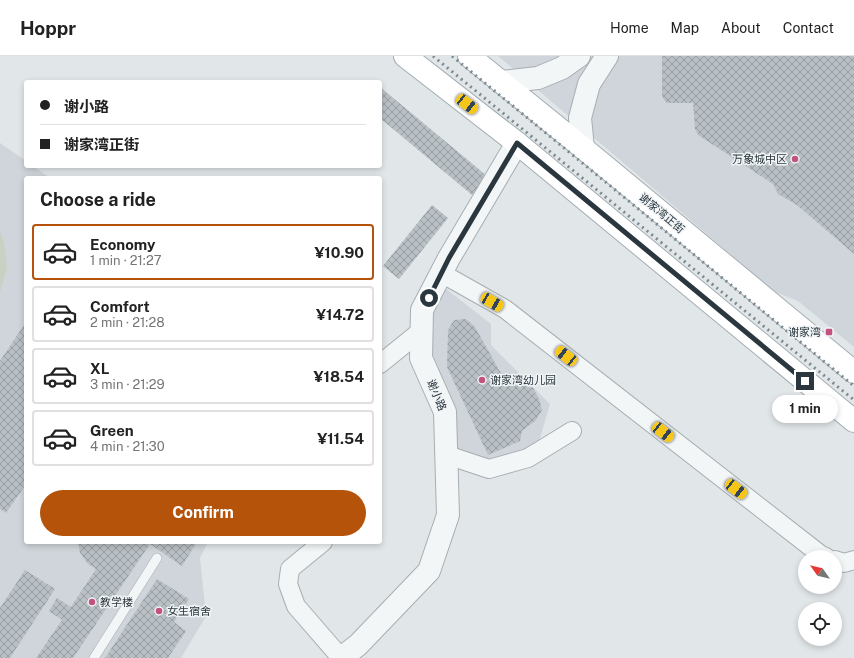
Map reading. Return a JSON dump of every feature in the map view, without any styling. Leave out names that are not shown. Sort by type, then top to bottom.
[{"type":"main road","points":[[405,56],[517,143],[854,421]]},
{"type":"main road","name":"谢家湾正街","points":[[468,56],[583,148],[854,372]]},
{"type":"street","points":[[501,82],[538,78],[562,68],[579,56]]},
{"type":"street","points":[[583,148],[580,118],[589,84],[607,56]]},
{"type":"street","name":"谢小路","points":[[341,658],[358,644],[429,571],[448,515],[445,412],[421,358],[422,310],[441,272],[517,143]]},
{"type":"street","points":[[441,272],[505,309],[815,550]]},
{"type":"street","points":[[382,362],[422,330]]},
{"type":"street","points":[[446,455],[489,469],[528,458],[572,431]]},
{"type":"street","points":[[321,544],[290,569],[288,584],[296,606],[341,658]]},
{"type":"street","points":[[842,562],[854,560]]},
{"type":"lane","points":[[94,658],[157,558]]},
{"type":"shaded area","points":[[498,56],[854,56],[854,347],[798,301],[775,292]]},
{"type":"shaded area","points":[[0,143],[24,160],[24,168],[36,168],[47,176],[24,176],[24,544],[207,544],[200,558],[206,616],[181,658],[0,658]]},
{"type":"shaded area","points":[[0,232],[4,242],[7,268],[0,292]]},
{"type":"shaded area","name":"谢家湾幼儿园","points":[[441,285],[491,324],[491,345],[550,404],[538,445],[491,464],[454,452],[426,355],[427,312]]},
{"type":"building","name":"万象城中区","points":[[662,56],[854,56],[854,254],[797,205],[778,194],[773,184],[698,135],[695,129],[693,103],[667,103],[664,100],[662,96]]},
{"type":"building","points":[[382,89],[487,176],[472,195],[382,120]]},
{"type":"building","points":[[432,205],[448,218],[399,279],[383,266]]},
{"type":"building","points":[[466,319],[475,327],[508,386],[523,385],[533,388],[539,399],[542,410],[536,420],[522,431],[520,441],[488,455],[447,367],[448,330],[454,320]]},
{"type":"building","points":[[24,325],[24,487],[6,513],[0,509],[0,361]]},
{"type":"building","name":"教学楼","points":[[78,544],[150,544],[73,658],[36,658],[62,620],[49,611],[57,598],[71,607],[96,569],[88,564],[80,553]]},
{"type":"building","name":"教学楼","points":[[150,544],[196,544],[182,566]]},
{"type":"building","points":[[25,570],[55,589],[10,658],[0,658],[0,608]]},
{"type":"building","name":"女生宿舍","points":[[157,579],[189,599],[174,622],[186,631],[168,658],[105,658]]},
{"type":"railway","points":[[433,56],[854,400]]},
{"type":"railway","points":[[452,56],[854,386]]},
{"type":"place","name":"万象城中区","points":[[795,159]]},
{"type":"place","name":"谢家湾","points":[[829,332]]},
{"type":"place","name":"谢家湾幼儿园","points":[[482,380]]},
{"type":"place","name":"教学楼","points":[[92,602]]},
{"type":"place","name":"女生宿舍","points":[[159,611]]},
{"type":"route","points":[[429,298],[449,258],[517,143],[805,381]]}]
